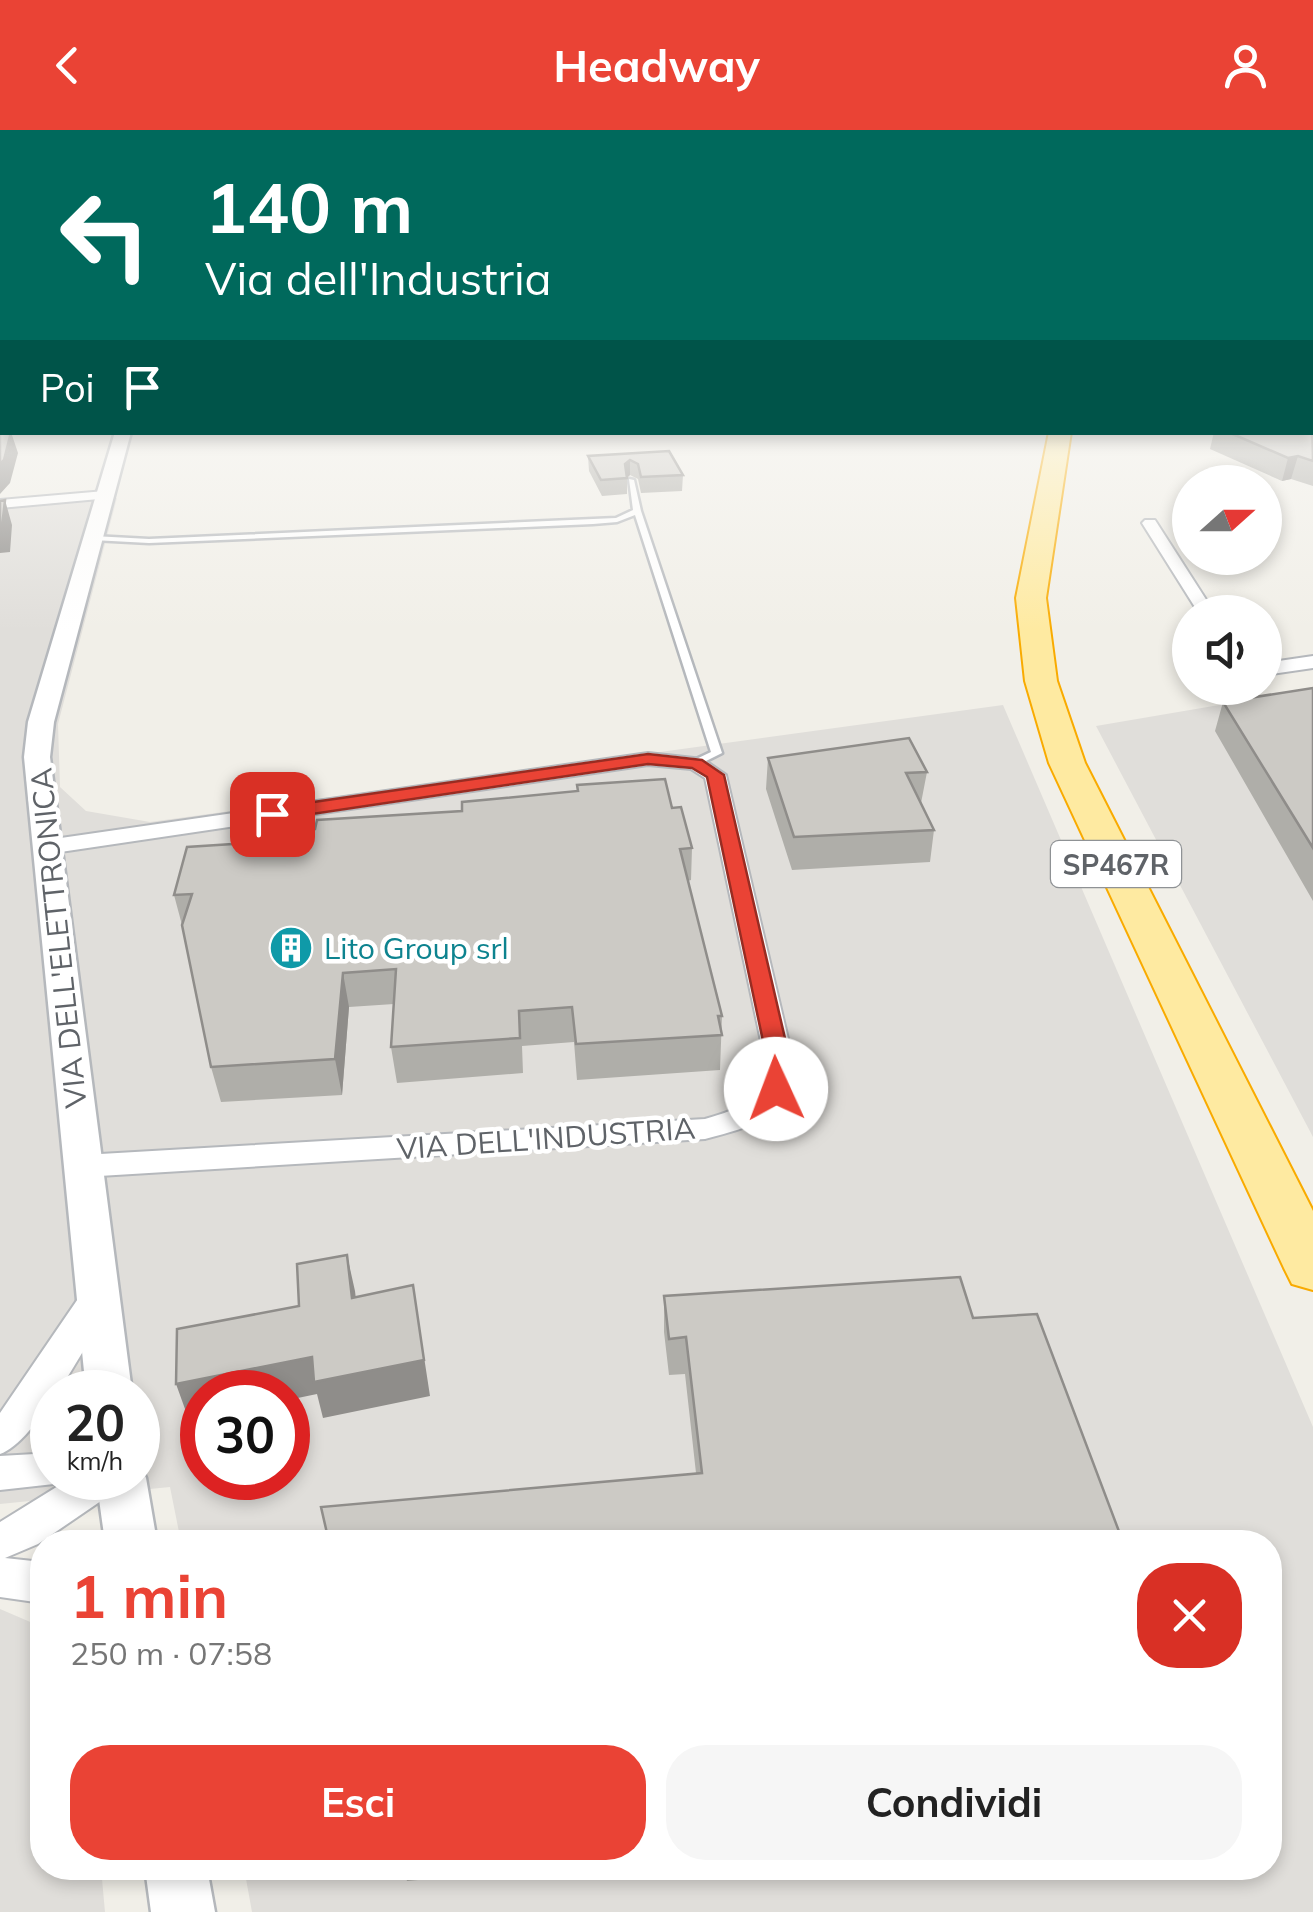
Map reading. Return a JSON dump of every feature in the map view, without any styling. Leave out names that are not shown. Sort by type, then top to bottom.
[{"type":"highway","name":"SP467R","points":[[1054,464],[1031,598],[1040,681],[1067,763],[1313,1268]]},
{"type":"street","name":"VIA DELL'ELETTRONICA","points":[[106,1370],[37,757],[41,722],[113,464]]},
{"type":"street","points":[[0,504],[104,494]]},
{"type":"street","points":[[1150,523],[1195,595]]},
{"type":"street","points":[[1282,667],[1313,662]]},
{"type":"street","points":[[47,847],[648,759],[696,763]]},
{"type":"street","name":"VIA DELL'INDUSTRIA","points":[[84,1166],[705,1128],[753,1116],[776,1089],[778,1060],[715,775],[696,763]]},
{"type":"street","points":[[0,1438],[18,1419],[96,1300]]},
{"type":"street","points":[[0,1472],[30,1471]]},
{"type":"street","points":[[0,1541],[24,1531],[71,1500]]},
{"type":"street","points":[[124,1500],[128,1530]]},
{"type":"street","points":[[0,1576],[30,1578]]},
{"type":"street","points":[[178,1880],[183,1912]]},
{"type":"lane","points":[[631,480],[637,511],[717,753],[696,763]]},
{"type":"lane","points":[[94,538],[149,542],[593,522],[617,520],[637,511]]},
{"type":"shaded area","points":[[117,498],[58,724],[60,787],[86,811],[150,822],[1003,705],[1313,1427],[1313,1912],[252,1912],[246,1880],[1282,1880],[1282,1530],[179,1530],[170,1487],[160,1488],[160,1370],[30,1370],[30,1500],[40,1500],[0,1504],[0,509]]},
{"type":"shaded area","points":[[1313,689],[1313,1137],[1096,726],[1219,705],[1282,705],[1282,694]]},
{"type":"shaded area","points":[[0,1609],[30,1622],[30,1880],[102,1880],[105,1912],[0,1912]]},
{"type":"building","points":[[592,464],[625,464],[627,478],[601,480]]},
{"type":"building","points":[[638,464],[677,464],[683,475],[641,477]]},
{"type":"building","points":[[5,500],[2,527],[0,527],[0,501]]},
{"type":"building","points":[[1313,688],[1313,848],[1225,705],[1282,705],[1282,693]]},
{"type":"building","points":[[909,738],[927,772],[906,773],[934,830],[794,837],[768,758]]},
{"type":"building","points":[[665,779],[672,808],[681,807],[692,848],[680,849],[722,1016],[718,1016],[722,1035],[576,1044],[572,1007],[519,1011],[520,1038],[391,1047],[396,969],[343,973],[335,1059],[211,1067],[182,925],[192,894],[174,895],[187,847],[264,842],[266,832],[315,829],[317,820],[462,811],[462,802],[578,791],[577,785]]},
{"type":"building","points":[[347,1255],[352,1298],[413,1285],[424,1360],[314,1382],[312,1357],[247,1370],[180,1370],[180,1383],[176,1384],[177,1329],[299,1306],[297,1264]]},
{"type":"building","points":[[960,1277],[973,1318],[1037,1314],[1118,1530],[326,1530],[321,1507],[702,1473],[686,1337],[669,1339],[664,1296]]},
{"type":"place","name":"Lito Group srl","points":[[291,948]]},
{"type":"route","points":[[272,814],[648,759],[696,763],[715,775],[778,1060],[776,1089]]}]
